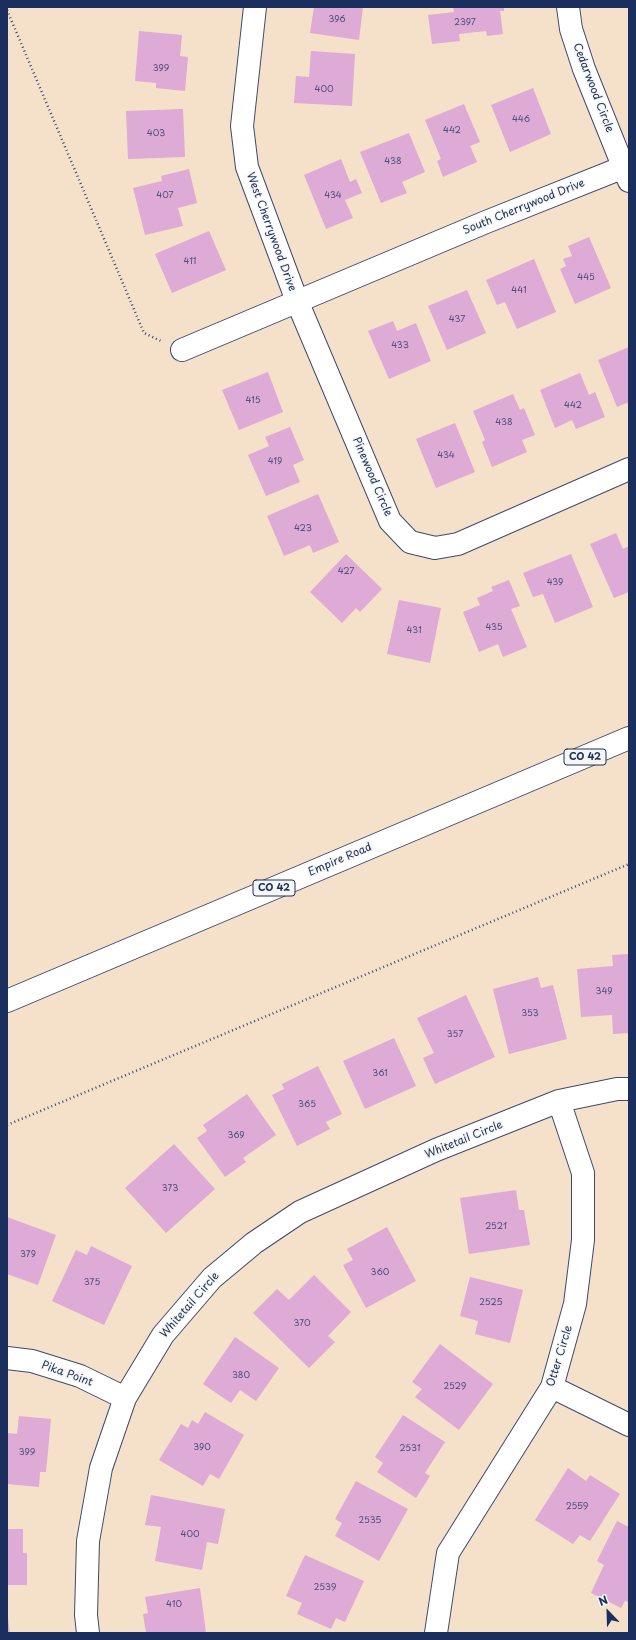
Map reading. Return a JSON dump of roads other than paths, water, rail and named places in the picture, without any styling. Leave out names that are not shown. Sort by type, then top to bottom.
[{"type":"street","name":"West Cherrywood Drive","points":[[255,7],[242,126],[247,167],[296,301],[419,250]]},
{"type":"street","name":"Cedarwood Circle","points":[[568,7],[571,29],[584,69],[627,171]]},
{"type":"street","name":"South Cherrywood Drive","points":[[419,250],[486,222],[627,171]]},
{"type":"street","points":[[182,350],[296,301]]},
{"type":"street","name":"Pinewood Circle","points":[[296,301],[390,521],[410,542],[436,548],[458,544],[629,469]]},
{"type":"street","name":"Empire Road","points":[[7,1001],[629,738]]},
{"type":"street","name":"Whitetail Circle","points":[[88,1633],[86,1614],[88,1541],[102,1468],[125,1398],[163,1335],[212,1278],[254,1242],[300,1212],[436,1150],[559,1101],[617,1089],[629,1089]]},
{"type":"street","name":"Otter Circle","points":[[436,1633],[448,1553],[552,1387],[576,1304],[582,1240],[582,1173],[559,1101]]},
{"type":"street","name":"Pika Point","points":[[7,1358],[32,1361],[80,1376],[125,1398]]},
{"type":"street","points":[[552,1387],[629,1425]]}]
